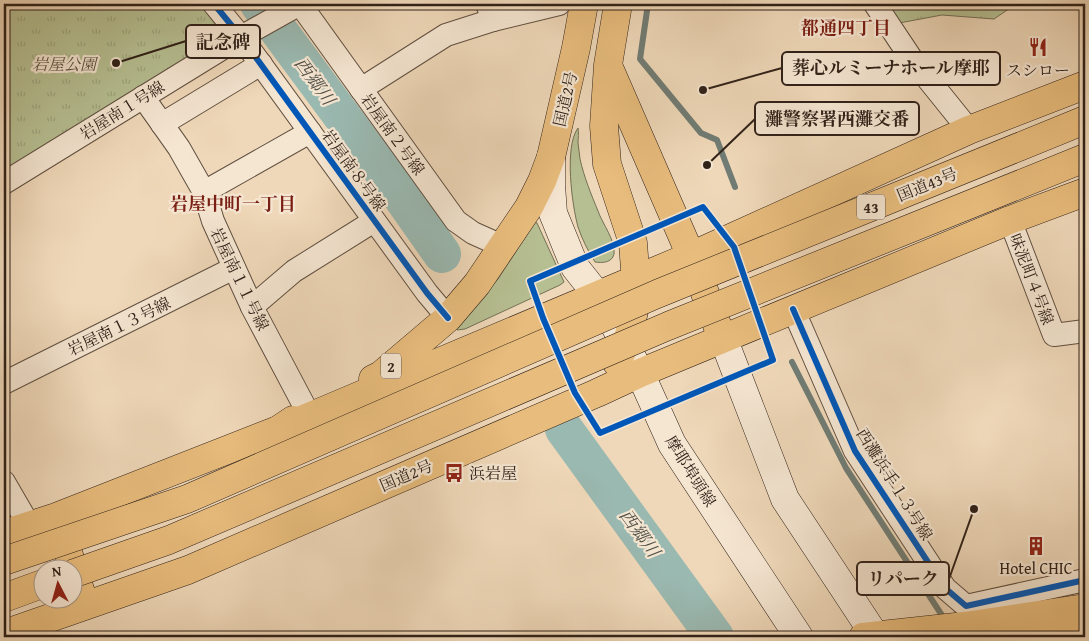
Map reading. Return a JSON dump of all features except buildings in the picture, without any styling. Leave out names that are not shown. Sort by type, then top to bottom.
[{"type":"highway","name":"国道2号","points":[[278,430],[307,411],[381,375],[448,318],[477,284],[529,207],[542,181],[551,157],[584,4]]},
{"type":"highway","points":[[597,393],[613,370],[629,335],[637,296],[647,287],[607,164],[604,126],[608,65],[618,4]]},
{"type":"highway","points":[[608,65],[691,256],[723,338]]},
{"type":"highway","name":"43","points":[[691,256],[969,130],[1085,85]]},
{"type":"highway","name":"国道43号","points":[[647,287],[1085,120]]},
{"type":"highway","name":"国道2号","points":[[82,570],[169,540],[668,326],[1085,158]]},
{"type":"highway","name":"国道2号","points":[[4,634],[188,570],[723,338],[1010,220],[1085,192]]},
{"type":"highway","name":"国道2号","points":[[4,561],[187,499],[647,287],[691,256]]},
{"type":"highway","name":"国道2号","points":[[4,534],[56,516],[278,430],[598,296],[647,287]]},
{"type":"highway","points":[[56,516],[85,606]]},
{"type":"highway","points":[[4,598],[32,588]]},
{"type":"highway","points":[[871,637],[1084,615]]},
{"type":"highway","points":[[1025,637],[1084,615]]},
{"type":"main road","name":"摩耶埠頭線","points":[[551,157],[552,213],[575,267],[598,296],[625,344],[672,444],[798,637]]},
{"type":"main road","points":[[723,338],[785,499],[871,637]]},
{"type":"street","name":"岩屋南８号線","points":[[214,4],[261,64],[427,293],[448,318]]},
{"type":"street","name":"岩屋南１号線","points":[[4,183],[240,37],[300,4]]},
{"type":"street","name":"岩屋南２号線","points":[[300,4],[456,221],[473,233],[502,246]]},
{"type":"street","points":[[361,89],[446,34],[490,12],[559,4]]},
{"type":"street","points":[[875,4],[911,58],[969,130]]},
{"type":"street","points":[[162,124],[261,64]]},
{"type":"street","name":"岩屋南１１号線","points":[[143,97],[179,148],[204,192],[213,221],[252,307],[307,411]]},
{"type":"street","points":[[204,192],[310,132]]},
{"type":"street","name":"味泥町４号線","points":[[1010,220],[1054,335],[1085,331]]},
{"type":"street","points":[[252,307],[294,270],[374,221]]},
{"type":"street","name":"岩屋南１３号線","points":[[4,383],[234,268]]},
{"type":"street","name":"西灘浜手１３号線","points":[[793,309],[855,451],[944,588],[966,606],[1085,580]]},
{"type":"street","points":[[4,482],[29,525]]},
{"type":"green space","name":"岩屋公園","points":[[4,4],[200,4],[215,24],[213,42],[4,172]]},
{"type":"green space","points":[[887,4],[1016,4],[994,19],[942,15],[899,23]]},
{"type":"green space","points":[[578,128],[579,155],[590,192],[613,243],[613,257],[606,262],[595,262],[578,227],[570,176],[570,162],[571,148]]},
{"type":"green space","points":[[535,222],[564,282],[465,329],[457,330],[456,327],[498,279]]},
{"type":"waterway","name":"西郷川","points":[[259,4],[442,254]]},
{"type":"waterway","points":[[648,4],[640,59],[701,133],[717,140],[735,187]]},
{"type":"waterway","points":[[792,362],[846,468],[945,620]]},
{"type":"waterway","name":"西郷川","points":[[564,429],[715,637]]},
{"type":"cycle path","points":[[214,4],[241,37],[427,293],[448,318]]},
{"type":"cycle path","points":[[703,207],[734,247],[773,360],[600,433],[575,393],[543,318],[530,281],[703,207]]},
{"type":"cycle path","points":[[793,309],[855,451],[945,588],[966,606],[1085,580]]},
{"type":"place","name":"スシロー","points":[[1038,47]]},
{"type":"place","name":"記念碑","points":[[116,63]]},
{"type":"place","name":"葬心ルミーナホール摩耶","points":[[703,90]]},
{"type":"place","name":"灘警察署西灘交番","points":[[707,165]]},
{"type":"place","name":"浜岩屋","points":[[454,473]]},
{"type":"place","name":"リパーク","points":[[974,509]]},
{"type":"place","name":"Hotel CHIC","points":[[1036,546]]},
{"type":"district","name":"都通四丁目","points":[[846,27]]},
{"type":"district","name":"岩屋中町一丁目","points":[[233,203]]}]
